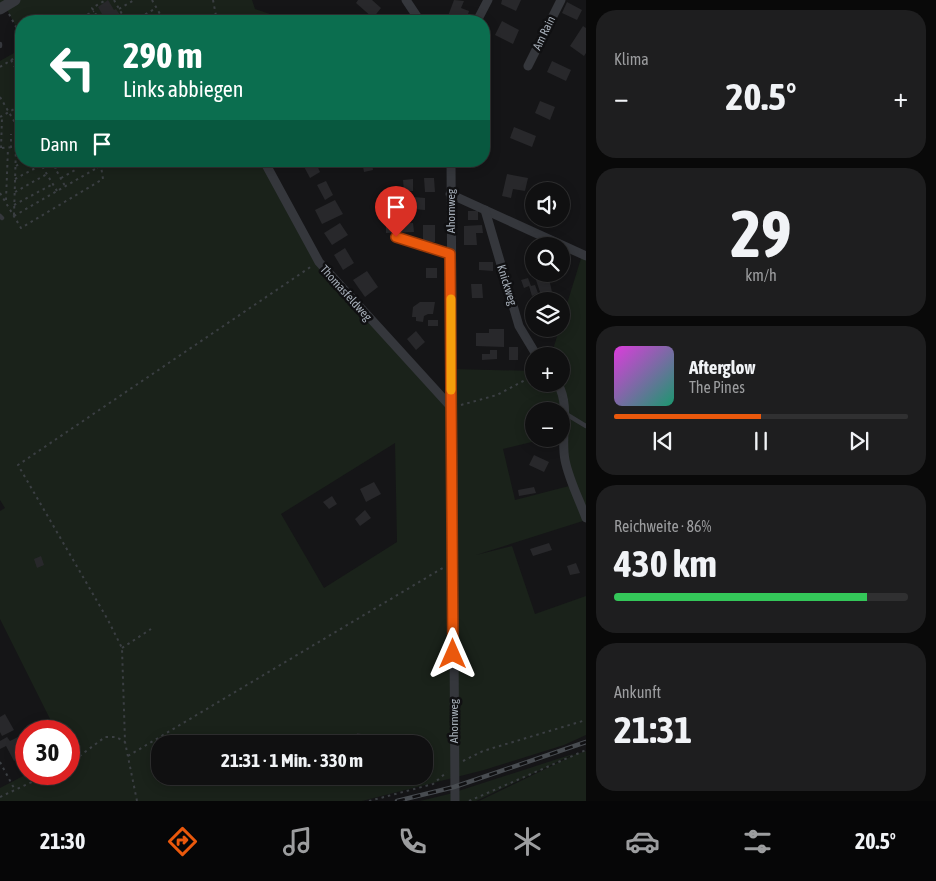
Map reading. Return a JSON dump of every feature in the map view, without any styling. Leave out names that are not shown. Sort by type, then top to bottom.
[{"type":"street","points":[[406,0],[416,15]]},
{"type":"street","points":[[480,15],[488,0]]},
{"type":"street","name":"Am Rain","points":[[528,66],[560,0]]},
{"type":"street","name":"Thomasfeldweg","points":[[267,167],[318,262],[451,407]]},
{"type":"street","name":"Ahornweg","points":[[451,167],[455,801]]},
{"type":"street","points":[[450,194],[586,256]]},
{"type":"street","name":"Knickweg","points":[[485,210],[519,326],[532,347]]},
{"type":"street","points":[[564,447],[565,459],[586,518]]},
{"type":"lane","points":[[396,237],[450,254]]},
{"type":"lane","points":[[570,416],[586,426]]},
{"type":"path","points":[[96,15],[92,8],[106,0]]},
{"type":"path","points":[[114,0],[123,15]]},
{"type":"path","points":[[119,9],[134,0]]},
{"type":"path","points":[[152,0],[160,15]]},
{"type":"path","points":[[213,0],[216,15]]},
{"type":"path","points":[[7,5],[15,23]]},
{"type":"path","points":[[144,15],[156,8]]},
{"type":"path","points":[[87,15],[94,11]]},
{"type":"path","points":[[0,67],[15,58]]},
{"type":"path","points":[[11,60],[15,67]]},
{"type":"path","points":[[0,98],[15,122]]},
{"type":"path","points":[[15,109],[1,117],[1,148],[15,148]]},
{"type":"path","points":[[6,202],[11,134]]},
{"type":"path","points":[[14,216],[16,167]]},
{"type":"path","points":[[15,179],[37,167]]},
{"type":"path","points":[[42,167],[57,191]]},
{"type":"path","points":[[0,193],[21,228],[103,180],[99,167],[14,216]]},
{"type":"path","points":[[55,168],[66,186]]},
{"type":"path","points":[[61,178],[77,169]]},
{"type":"path","points":[[14,192],[47,174]]},
{"type":"path","points":[[14,205],[53,184]]},
{"type":"path","points":[[137,801],[125,742],[122,648],[108,620],[18,465],[318,262]]},
{"type":"path","points":[[451,407],[497,395],[525,380]]},
{"type":"path","points":[[128,756],[453,562]]},
{"type":"path","points":[[122,648],[151,629]]},
{"type":"path","points":[[465,760],[483,751],[586,720]]},
{"type":"path","points":[[80,756],[105,737],[116,737],[125,742]]},
{"type":"path","points":[[469,801],[586,750]]},
{"type":"path","points":[[0,762],[15,790]]},
{"type":"path","points":[[369,801],[433,784],[454,765]]},
{"type":"path","points":[[0,796],[26,785]]},
{"type":"shaded area","points":[[0,0],[252,0],[255,9],[273,15],[15,15],[15,25],[5,6],[0,9]]},
{"type":"shaded area","points":[[15,52],[15,167],[267,167],[319,262],[451,407],[451,369],[525,371],[525,392],[570,392],[570,347],[554,347],[557,337],[570,337],[570,294],[582,255],[586,256],[586,520],[476,555],[512,546],[535,614],[586,596],[586,735],[564,745],[484,770],[433,783],[433,735],[151,735],[151,785],[425,785],[362,801],[0,801],[0,788],[15,780],[15,785],[80,785],[80,720],[50,720],[0,619],[0,511],[5,508],[0,500],[0,61]],"holes":[[[525,402],[570,402],[570,447],[567,447],[573,485],[515,500],[503,449],[525,444]],[[395,443],[397,542],[324,588],[281,514]]]},
{"type":"shaded area","points":[[586,751],[586,801],[479,801],[576,754]]},
{"type":"shaded area","points":[[576,753],[476,801],[420,801],[449,794]]},
{"type":"building","points":[[108,0],[114,10],[116,9],[120,15],[103,15],[98,7]]},
{"type":"building","points":[[358,0],[372,0],[381,8],[375,15],[370,15],[356,3]]},
{"type":"building","points":[[454,0],[464,1],[461,8],[469,11],[468,15],[448,15]]},
{"type":"building","points":[[502,0],[521,0],[516,11],[501,4]]},
{"type":"building","points":[[567,2],[582,10],[577,20],[562,13]]},
{"type":"building","points":[[502,21],[519,30],[513,44],[495,35]]},
{"type":"building","points":[[583,26],[586,28],[586,53],[584,56],[570,46]]},
{"type":"building","points":[[552,61],[571,70],[566,81],[547,72]]},
{"type":"building","points":[[540,101],[555,107],[550,120],[535,113]]},
{"type":"building","points":[[514,127],[536,136],[532,147],[510,138]]},
{"type":"building","points":[[304,167],[318,167],[320,172],[310,178]]},
{"type":"building","points":[[363,167],[373,167],[373,170],[364,172]]},
{"type":"building","points":[[507,174],[528,178],[527,182],[525,182],[525,191],[513,189],[511,198],[502,196]]},
{"type":"building","points":[[424,178],[434,178],[435,192],[425,192]]},
{"type":"building","points":[[413,179],[413,191],[404,191],[403,180]]},
{"type":"building","points":[[326,181],[333,195],[325,200],[317,185]]},
{"type":"building","points":[[414,197],[425,198],[425,210],[413,209]]},
{"type":"building","points":[[335,200],[343,214],[322,224],[315,210]]},
{"type":"building","points":[[468,211],[478,211],[478,220],[468,220]]},
{"type":"building","points":[[340,223],[348,235],[332,245],[324,233]]},
{"type":"building","points":[[413,223],[414,232],[386,233],[386,224]]},
{"type":"building","points":[[423,225],[435,225],[435,242],[423,242]]},
{"type":"building","points":[[482,225],[483,233],[476,233],[477,245],[464,245],[464,226]]},
{"type":"building","points":[[345,248],[354,263],[343,270],[334,255]]},
{"type":"building","points":[[479,262],[493,262],[493,271],[479,270]]},
{"type":"building","points":[[426,268],[437,268],[437,278],[426,278]]},
{"type":"building","points":[[367,271],[378,287],[365,297],[353,280]]},
{"type":"building","points":[[525,279],[525,282],[530,282],[531,286],[535,285],[538,292],[531,292],[529,286],[524,288],[521,280]]},
{"type":"building","points":[[537,282],[550,282],[552,292],[540,292]]},
{"type":"building","points":[[471,284],[482,284],[483,298],[472,298]]},
{"type":"building","points":[[420,302],[435,302],[433,314],[424,316],[423,322],[416,321],[416,317],[412,317],[413,307]]},
{"type":"building","points":[[428,320],[438,320],[438,326],[428,326]]},
{"type":"building","points":[[489,329],[504,329],[504,347],[476,346],[476,333],[489,333]]},
{"type":"building","points":[[416,331],[425,342],[416,350],[407,339]]},
{"type":"building","points":[[509,347],[518,347],[518,360],[509,360]]},
{"type":"building","points":[[490,350],[497,350],[497,359],[482,360],[482,354],[490,354]]},
{"type":"building","points":[[534,455],[549,462],[544,472],[529,465]]},
{"type":"building","points":[[374,482],[381,494],[366,502],[360,489]]},
{"type":"building","points":[[534,487],[536,493],[519,496],[518,490]]},
{"type":"building","points":[[332,496],[337,504],[329,509],[323,502]]},
{"type":"building","points":[[365,510],[371,518],[360,526],[355,519]]},
{"type":"building","points":[[549,543],[552,550],[533,556],[530,549]]},
{"type":"building","points":[[41,556],[44,565],[37,568],[34,559]]},
{"type":"building","points":[[576,563],[580,573],[570,575],[567,566]]},
{"type":"building","points":[[5,714],[14,730],[2,736],[0,732],[0,717]]},
{"type":"building","points":[[7,737],[10,741],[15,738],[15,760],[6,746],[0,749],[0,741]]},
{"type":"railway","points":[[397,801],[454,787],[586,742]]},
{"type":"slow traffic","points":[[451,299],[451,390]]},
{"type":"route","points":[[396,237],[450,254],[453,654]]}]
